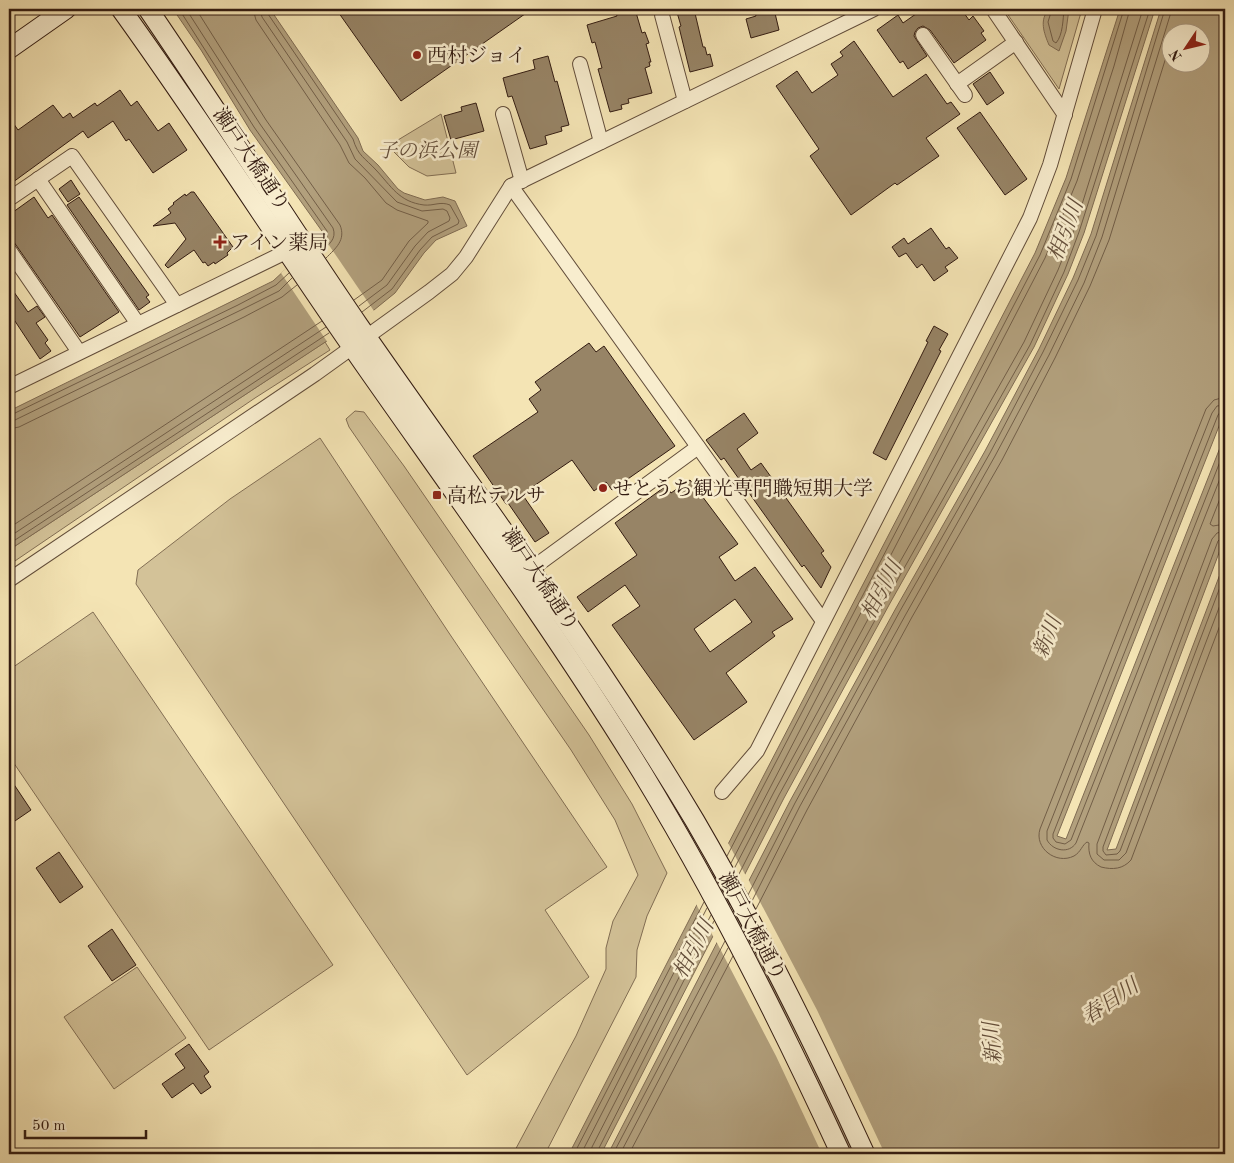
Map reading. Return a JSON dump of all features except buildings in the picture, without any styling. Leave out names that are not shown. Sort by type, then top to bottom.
[{"type":"street","points":[[9,49],[66,9]]},
{"type":"street","name":"瀬戸大橋通り","points":[[121,9],[200,121],[298,251]]},
{"type":"street","name":"瀬戸大橋通り","points":[[148,9],[298,251],[355,335],[455,492],[609,720],[684,844],[747,960],[841,1154]]},
{"type":"street","points":[[9,580],[355,335],[404,312],[452,274],[517,184],[874,9]]},
{"type":"street","points":[[993,9],[1065,115]]},
{"type":"street","points":[[722,792],[758,751],[1030,218],[1050,165],[1095,9]]},
{"type":"street","points":[[662,15],[685,101]]},
{"type":"street","points":[[923,35],[961,89],[1016,42]]},
{"type":"street","points":[[580,64],[601,142]]},
{"type":"street","points":[[503,114],[517,184],[698,447],[823,621]]},
{"type":"street","points":[[9,199],[72,156],[177,305]]},
{"type":"street","points":[[38,179],[138,324]]},
{"type":"street","points":[[9,250],[80,352]]},
{"type":"street","points":[[9,387],[177,305],[298,251]]},
{"type":"street","name":"瀬戸大橋通り","points":[[355,335],[530,570],[624,708],[695,822],[756,931],[801,1018],[865,1154]]},
{"type":"street","points":[[530,570],[698,447]]},
{"type":"green space","points":[[1004,9],[1082,9],[1059,89]]},
{"type":"green space","name":"子の浜公園","points":[[441,114],[456,173],[427,176],[409,167],[388,146]]},
{"type":"green space","points":[[325,342],[330,350],[255,398],[9,565],[9,550]]},
{"type":"green space","points":[[355,411],[364,412],[404,466],[589,735],[632,804],[667,873],[647,916],[637,950],[636,977],[545,1154],[513,1154],[576,1036],[606,969],[606,948],[613,921],[638,875],[615,820],[571,750],[349,427],[346,419]]},
{"type":"green space","points":[[320,438],[607,867],[545,910],[589,977],[467,1075],[136,584],[138,570],[230,499]]},
{"type":"green space","points":[[93,612],[333,965],[209,1050],[9,756],[9,670]]},
{"type":"green space","points":[[137,967],[186,1038],[114,1089],[64,1017]]},
{"type":"water","points":[[173,9],[270,9],[358,138],[363,151],[404,193],[425,200],[443,197],[455,201],[467,226],[436,240],[424,253],[395,293],[374,310],[9,550],[9,411],[273,281],[324,234],[250,130],[201,50]]},
{"type":"water","points":[[1049,9],[1069,9],[1066,31],[1059,51],[1049,45],[1044,31],[1043,22]]},
{"type":"water","name":"相引川","points":[[1120,9],[1155,9],[1084,233],[1068,274],[1034,347],[889,605],[784,798],[601,1154],[569,1154],[1035,253],[1066,178]]},
{"type":"water","points":[[1161,9],[1225,9],[1225,411],[1057,836],[1066,839],[1225,435],[1225,537],[1107,850],[1116,849],[1225,561],[1225,1154],[608,1154],[790,801],[985,451],[1039,349],[1073,278],[1091,234]]},
{"type":"pier","points":[[322,235],[374,311],[328,343],[281,273]]},
{"type":"pier","points":[[727,841],[746,876],[732,904],[712,870]]},
{"type":"pier","points":[[710,872],[730,908],[714,938],[695,902]]},
{"type":"pier","points":[[748,879],[817,1010],[885,1154],[854,1154],[793,1022],[733,907]]},
{"type":"pier","points":[[732,911],[801,1044],[852,1154],[822,1154],[776,1056],[716,941]]},
{"type":"place","name":"西村ジョイ","points":[[417,55]]},
{"type":"place","name":"アイン薬局","points":[[220,242]]},
{"type":"place","name":"せとうち観光専門職短期大学","points":[[603,488]]},
{"type":"place","name":"高松テルサ","points":[[437,495]]},
{"type":"water label","name":"新川","points":[[1047,637]]},
{"type":"water label","name":"春日川","points":[[1110,1001]]},
{"type":"water label","name":"新川","points":[[992,1043]]}]
